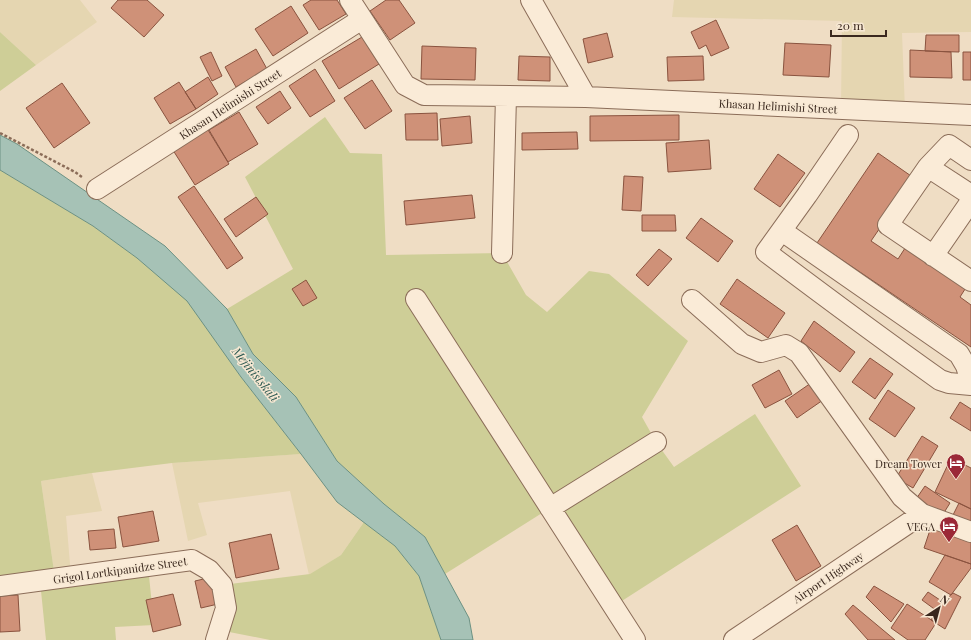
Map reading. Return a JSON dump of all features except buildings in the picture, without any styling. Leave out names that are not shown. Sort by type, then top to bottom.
[{"type":"street","name":"Khasan Helimishi Street","points":[[350,0],[405,85],[424,95],[586,97],[971,115]]},
{"type":"street","points":[[531,0],[586,97]]},
{"type":"street","name":"Khasan Helimishi Street","points":[[97,189],[362,19]]},
{"type":"street","points":[[502,253],[506,96]]},
{"type":"street","points":[[848,135],[766,252],[940,380],[954,384],[971,384]]},
{"type":"street","points":[[949,145],[971,160]]},
{"type":"street","points":[[971,146],[949,145],[928,167],[888,225],[971,281]]},
{"type":"street","points":[[928,167],[971,195]]},
{"type":"street","points":[[933,256],[971,201]]},
{"type":"street","points":[[782,231],[959,354],[966,366],[971,380]]},
{"type":"street","points":[[416,299],[636,640]]},
{"type":"street","points":[[692,300],[742,344],[761,352],[786,346],[799,352],[902,497],[922,514],[971,532]]},
{"type":"street","points":[[550,508],[656,442]]},
{"type":"street","name":"Airport Highway","points":[[734,640],[922,514]]},
{"type":"street","name":"Grigol Lortkipanidze Street","points":[[0,586],[192,560],[209,570],[222,586],[226,608],[216,640]]},
{"type":"path","points":[[0,133],[75,172],[97,189]]},
{"type":"shaded area","points":[[0,0],[80,0],[97,22],[36,65],[0,32]]},
{"type":"shaded area","points":[[674,0],[971,0],[971,32],[902,33],[905,110],[841,107],[842,21],[672,17]]},
{"type":"shaded area","points":[[301,454],[337,502],[364,522],[341,555],[309,575],[290,491],[198,503],[207,535],[188,541],[172,463]]},
{"type":"shaded area","points":[[92,473],[102,511],[66,516],[71,576],[55,578],[41,481]]},
{"type":"green space","points":[[0,32],[36,65],[0,91]]},
{"type":"green space","points":[[325,117],[350,153],[382,154],[386,255],[502,253],[526,295],[547,312],[589,271],[609,274],[688,341],[642,417],[656,442],[674,467],[755,414],[801,486],[614,606],[550,508],[445,574],[425,537],[384,504],[337,461],[296,397],[253,354],[227,309],[293,269],[245,177]]},
{"type":"green space","points":[[0,170],[93,226],[137,258],[187,300],[241,377],[301,454],[172,463],[41,481],[55,578],[148,566],[154,625],[115,627],[116,640],[46,640],[40,581],[0,586]]},
{"type":"green space","points":[[364,522],[395,546],[419,576],[441,640],[270,640],[219,630],[222,585],[310,574],[341,555]]},
{"type":"water","name":"Mejinistskali","points":[[0,135],[17,144],[165,246],[227,309],[253,354],[296,397],[337,461],[384,504],[425,537],[469,618],[473,640],[441,640],[419,576],[395,546],[337,502],[241,377],[187,301],[137,258],[93,226],[0,170]]},
{"type":"place","name":"Dream Tower","points":[[956,480]]},
{"type":"place","name":"VEGA","points":[[949,543]]}]
